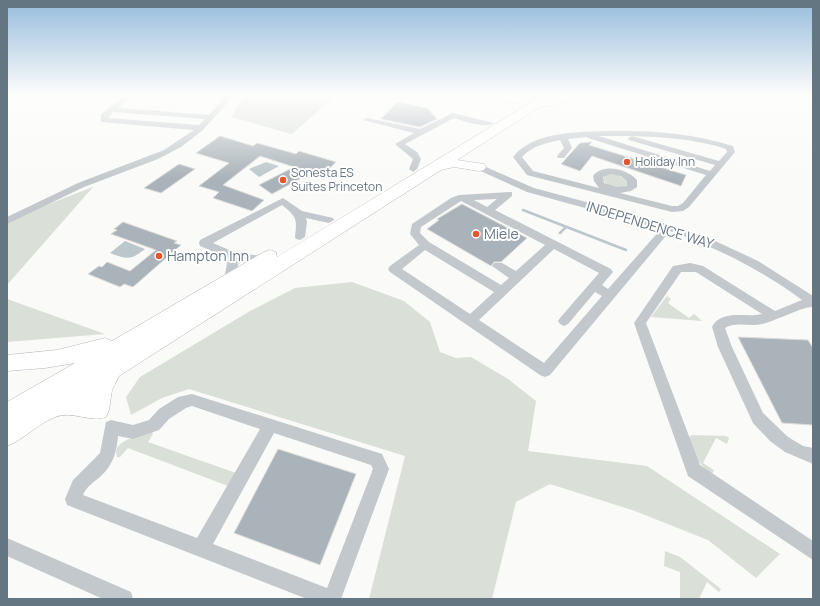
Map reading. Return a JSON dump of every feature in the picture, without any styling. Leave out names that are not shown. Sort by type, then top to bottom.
[{"type":"highway","points":[[7,435],[475,142],[501,122]]},
{"type":"highway","points":[[7,414],[490,123]]},
{"type":"highway","points":[[475,142],[469,150],[467,156],[471,162],[479,167]]},
{"type":"highway","points":[[435,167],[454,163],[479,167]]},
{"type":"highway","points":[[7,363],[43,362],[72,357],[136,335]]},
{"type":"highway","points":[[50,408],[78,405],[98,410],[98,397],[101,388],[112,369]]},
{"type":"street","points":[[131,122],[200,128]]},
{"type":"street","points":[[7,221],[90,180],[160,154],[189,138],[205,122]]},
{"type":"street","points":[[377,122],[422,132]]},
{"type":"street","points":[[413,169],[417,159],[414,154],[399,144],[439,122]]},
{"type":"street","points":[[484,122],[490,123]]},
{"type":"street","points":[[615,133],[721,164]]},
{"type":"street","points":[[615,133],[678,137],[723,146],[730,148],[731,152],[686,205],[680,209],[672,209],[530,174],[517,157],[530,146],[584,134],[615,133]]},
{"type":"street","points":[[584,134],[712,174]]},
{"type":"street","points":[[561,156],[568,148],[563,138]]},
{"type":"street","name":"INDEPENDENCE WAY","points":[[479,167],[520,186],[538,192],[667,228],[715,244],[746,258],[782,280],[812,301]]},
{"type":"street","points":[[538,192],[548,178]]},
{"type":"street","points":[[488,211],[520,186]]},
{"type":"street","points":[[589,206],[596,197],[607,192]]},
{"type":"street","points":[[604,210],[607,202],[607,192]]},
{"type":"street","points":[[502,291],[425,245],[415,234],[416,226],[454,200],[462,197],[507,196]]},
{"type":"street","points":[[462,197],[607,272],[564,321]]},
{"type":"street","points":[[264,260],[234,256],[204,243],[283,201],[299,213],[329,220]]},
{"type":"street","points":[[299,213],[302,222],[300,237]]},
{"type":"street","points":[[425,245],[394,269],[545,371],[667,228]]},
{"type":"street","points":[[470,321],[553,244]]},
{"type":"street","points":[[230,280],[234,256]]},
{"type":"street","points":[[498,266],[517,277]]},
{"type":"street","points":[[774,316],[699,269],[683,267],[677,269],[640,323],[694,470],[813,551]]},
{"type":"street","points":[[594,286],[610,295]]},
{"type":"street","points":[[812,301],[774,316],[758,320],[729,321],[718,327],[725,347],[758,418],[766,429],[792,447],[813,456]]},
{"type":"street","points":[[98,410],[111,427],[133,432],[154,425],[164,414],[183,402],[192,400],[376,459],[381,469],[331,599],[73,499],[77,485],[104,460],[108,448],[111,427]]},
{"type":"street","points":[[201,549],[270,425]]},
{"type":"street","points":[[7,547],[102,595],[124,599]]},
{"type":"shaded area","points":[[250,122],[305,122],[292,134]]},
{"type":"shaded area","points":[[266,162],[279,166],[259,177],[249,169]]},
{"type":"shaded area","points":[[605,175],[619,175],[627,181],[627,185],[617,188],[607,184],[603,179]]},
{"type":"shaded area","points":[[93,187],[7,285],[7,220]]},
{"type":"shaded area","points":[[125,241],[145,249],[135,256],[128,258],[110,253]]},
{"type":"shaded area","points":[[352,282],[404,301],[430,322],[440,352],[456,358],[471,357],[508,379],[536,401],[528,451],[647,466],[780,554],[756,578],[708,540],[635,511],[550,484],[516,502],[492,599],[369,599],[405,456],[189,389],[162,398],[131,415],[126,397],[140,377],[250,311],[295,288]]},
{"type":"shaded area","points":[[667,296],[671,299],[668,303],[689,318],[694,314],[702,321],[651,317]]},
{"type":"shaded area","points":[[7,299],[105,334],[7,342]]},
{"type":"shaded area","points":[[152,432],[153,434],[148,442],[236,473],[228,486],[128,448],[120,457],[117,457],[116,451],[118,446],[122,443],[134,437]]},
{"type":"shaded area","points":[[692,435],[726,436],[729,438],[727,444],[716,438],[703,463],[714,470],[712,474],[703,467],[695,454],[688,438]]},
{"type":"shaded area","points":[[665,551],[680,557],[721,589],[719,592],[707,582],[699,599],[680,599],[680,572],[664,566]]},
{"type":"building","points":[[397,122],[430,122],[420,127]]},
{"type":"building","points":[[220,136],[253,146],[257,143],[296,154],[299,151],[336,162],[326,172],[318,169],[272,194],[259,185],[294,167],[260,156],[223,185],[264,200],[252,211],[213,198],[219,192],[199,186],[229,163],[196,153]]},
{"type":"building","name":"Holiday Inn","points":[[592,142],[589,145],[686,175],[681,186],[592,156],[580,171],[561,164],[580,143]]},
{"type":"building","points":[[179,164],[195,169],[161,193],[144,188]]},
{"type":"building","name":"Miele","points":[[462,204],[527,238],[501,262],[494,262],[491,266],[427,229],[439,220],[437,219]]},
{"type":"building","name":"Hampton Inn","points":[[123,222],[177,241],[174,243],[181,245],[133,287],[124,284],[120,287],[88,274],[99,266],[102,267],[107,262],[130,271],[156,250],[111,234],[117,230],[114,229]]},
{"type":"building","points":[[738,337],[808,340],[813,348],[813,425],[782,423]]},
{"type":"building","points":[[278,449],[356,474],[320,565],[234,533]]},
{"type":"waterway","points":[[523,210],[626,250]]},
{"type":"waterway","points":[[560,233],[566,227]]},
{"type":"place","name":"Holiday Inn","points":[[627,162]]},
{"type":"place","name":"Sonesta ES Suites Princeton","points":[[283,180]]},
{"type":"place","name":"Miele","points":[[476,234]]},
{"type":"place","name":"Hampton Inn","points":[[159,256]]}]
